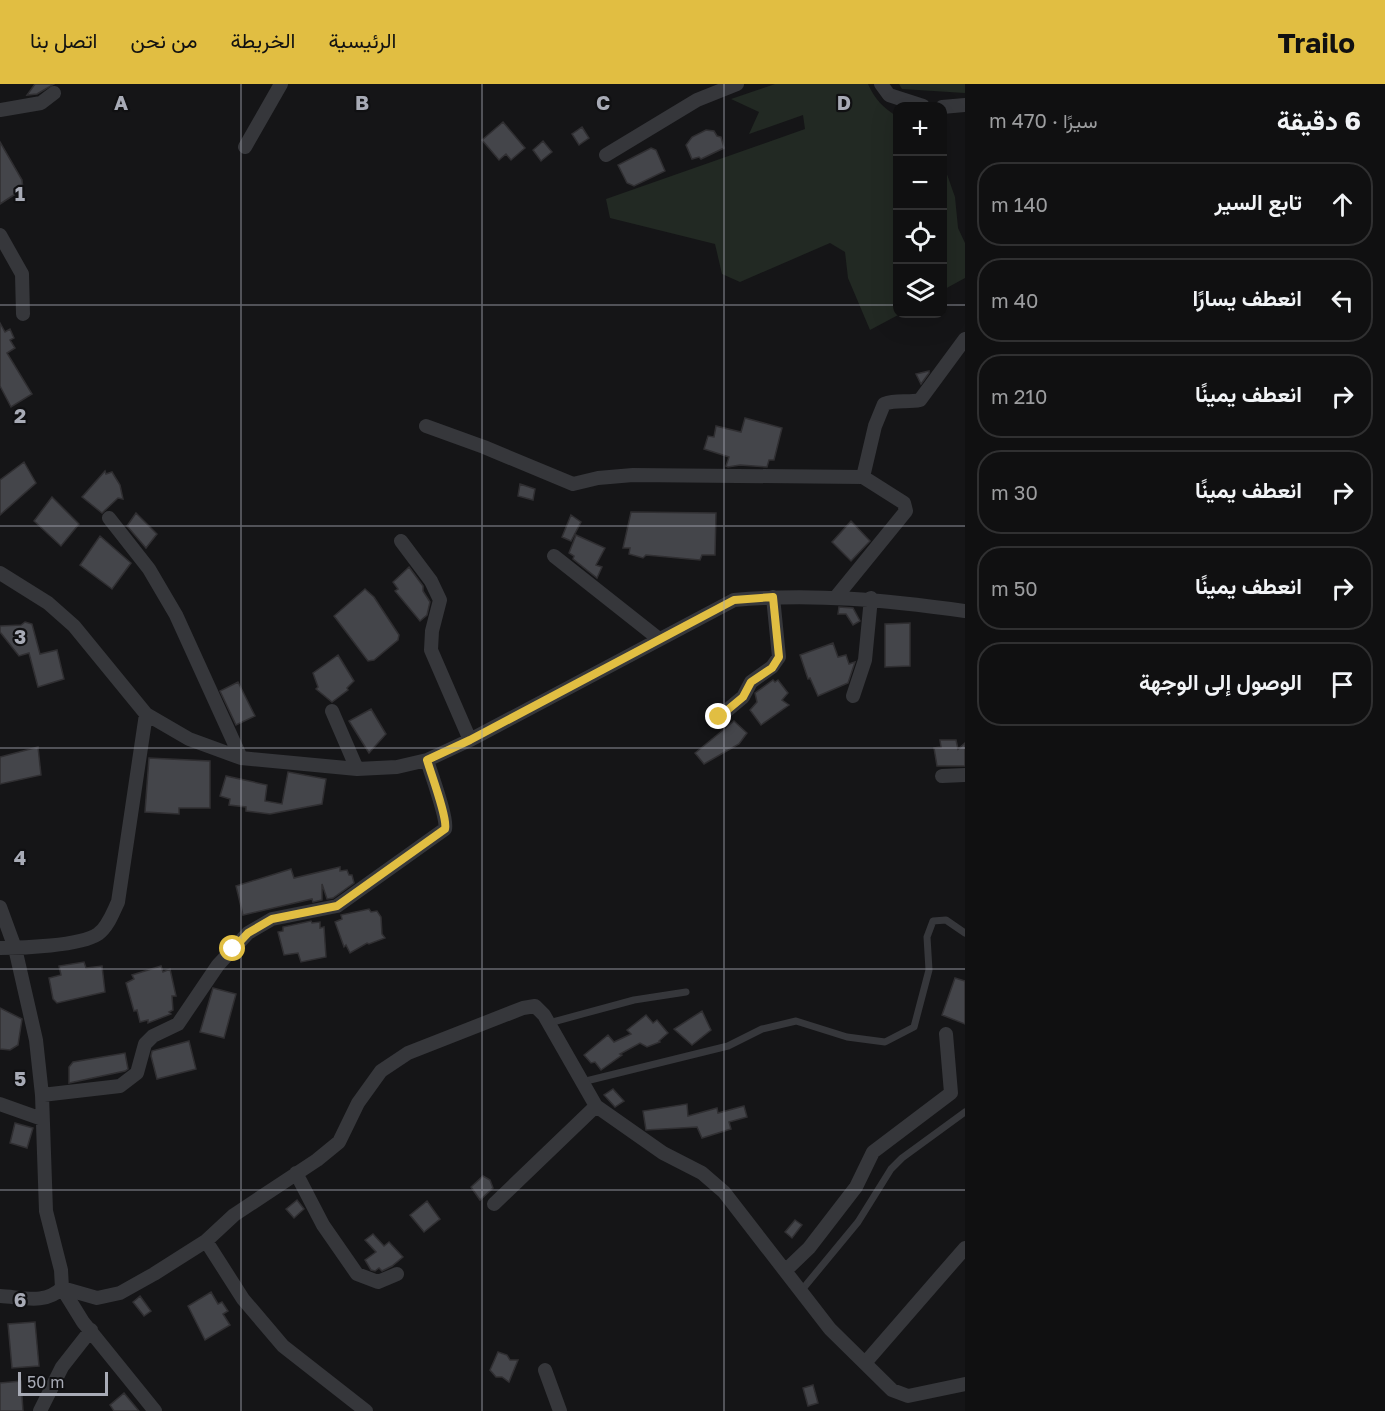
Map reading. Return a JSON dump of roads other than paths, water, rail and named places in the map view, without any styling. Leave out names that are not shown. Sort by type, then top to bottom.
[{"type":"street","points":[[245,147],[281,84]]},
{"type":"street","points":[[606,155],[697,100],[737,84]]},
{"type":"street","points":[[881,84],[889,96],[909,102]]},
{"type":"street","points":[[0,110],[41,103],[54,93]]},
{"type":"street","points":[[947,107],[965,105]]},
{"type":"street","points":[[0,235],[22,274],[23,314]]},
{"type":"street","points":[[863,477],[874,426],[884,404],[896,399],[910,402],[920,400],[965,339]]},
{"type":"street","points":[[426,426],[573,484],[598,478],[633,475],[863,477],[904,503],[906,511],[836,597]]},
{"type":"street","points":[[109,518],[149,569],[176,615],[241,758]]},
{"type":"street","points":[[401,541],[431,581],[440,600],[432,630],[431,650],[470,740]]},
{"type":"street","points":[[554,556],[658,639]]},
{"type":"street","points":[[0,573],[48,603],[74,626],[146,714],[189,740],[241,758],[357,769],[397,767],[427,760],[470,740],[734,600],[773,597],[871,598],[965,611]]},
{"type":"street","points":[[719,717],[743,697],[751,682],[772,668],[779,657],[773,597]]},
{"type":"street","points":[[853,696],[865,660],[871,598]]},
{"type":"street","points":[[332,711],[357,769]]},
{"type":"street","points":[[0,948],[87,938],[98,933],[108,922],[118,902],[146,714]]},
{"type":"street","points":[[42,1095],[120,1086],[128,1082],[137,1072],[145,1044],[153,1036],[178,1023],[213,973],[248,933],[272,919],[337,906],[445,829],[447,821],[438,800],[427,760]]},
{"type":"street","points":[[942,776],[965,775]]},
{"type":"street","points":[[0,907],[15,948],[36,1040],[42,1095],[46,1211],[61,1270],[62,1288],[90,1330],[156,1411]]},
{"type":"street","points":[[62,1288],[97,1298],[120,1293],[206,1241],[234,1215],[339,1142],[369,1086],[381,1071],[408,1053],[523,1008],[535,1006],[549,1023],[596,1106],[663,1153],[702,1173],[724,1192],[830,1329],[892,1390],[908,1396],[965,1384]]},
{"type":"street","points":[[786,1270],[809,1248],[856,1186],[873,1152],[951,1093],[946,1034]]},
{"type":"street","points":[[0,1104],[42,1119]]},
{"type":"street","points":[[494,1204],[596,1106]]},
{"type":"street","points":[[296,1173],[323,1226],[357,1274],[378,1282],[397,1274]]},
{"type":"street","points":[[206,1241],[243,1299],[283,1346],[366,1411]]},
{"type":"street","points":[[865,1363],[965,1248]]},
{"type":"street","points":[[0,1296],[45,1299],[53,1297],[62,1288]]},
{"type":"street","points":[[40,1411],[62,1367],[90,1330]]},
{"type":"street","points":[[544,1370],[560,1411]]},
{"type":"lane","points":[[582,1082],[728,1046],[762,1029],[796,1021],[847,1037],[885,1042],[914,1027],[929,970],[927,937],[933,921],[946,920],[965,933]]},
{"type":"lane","points":[[549,1023],[634,1000],[686,992]]},
{"type":"lane","points":[[801,1291],[858,1222],[891,1169],[909,1153],[965,1113]]}]
